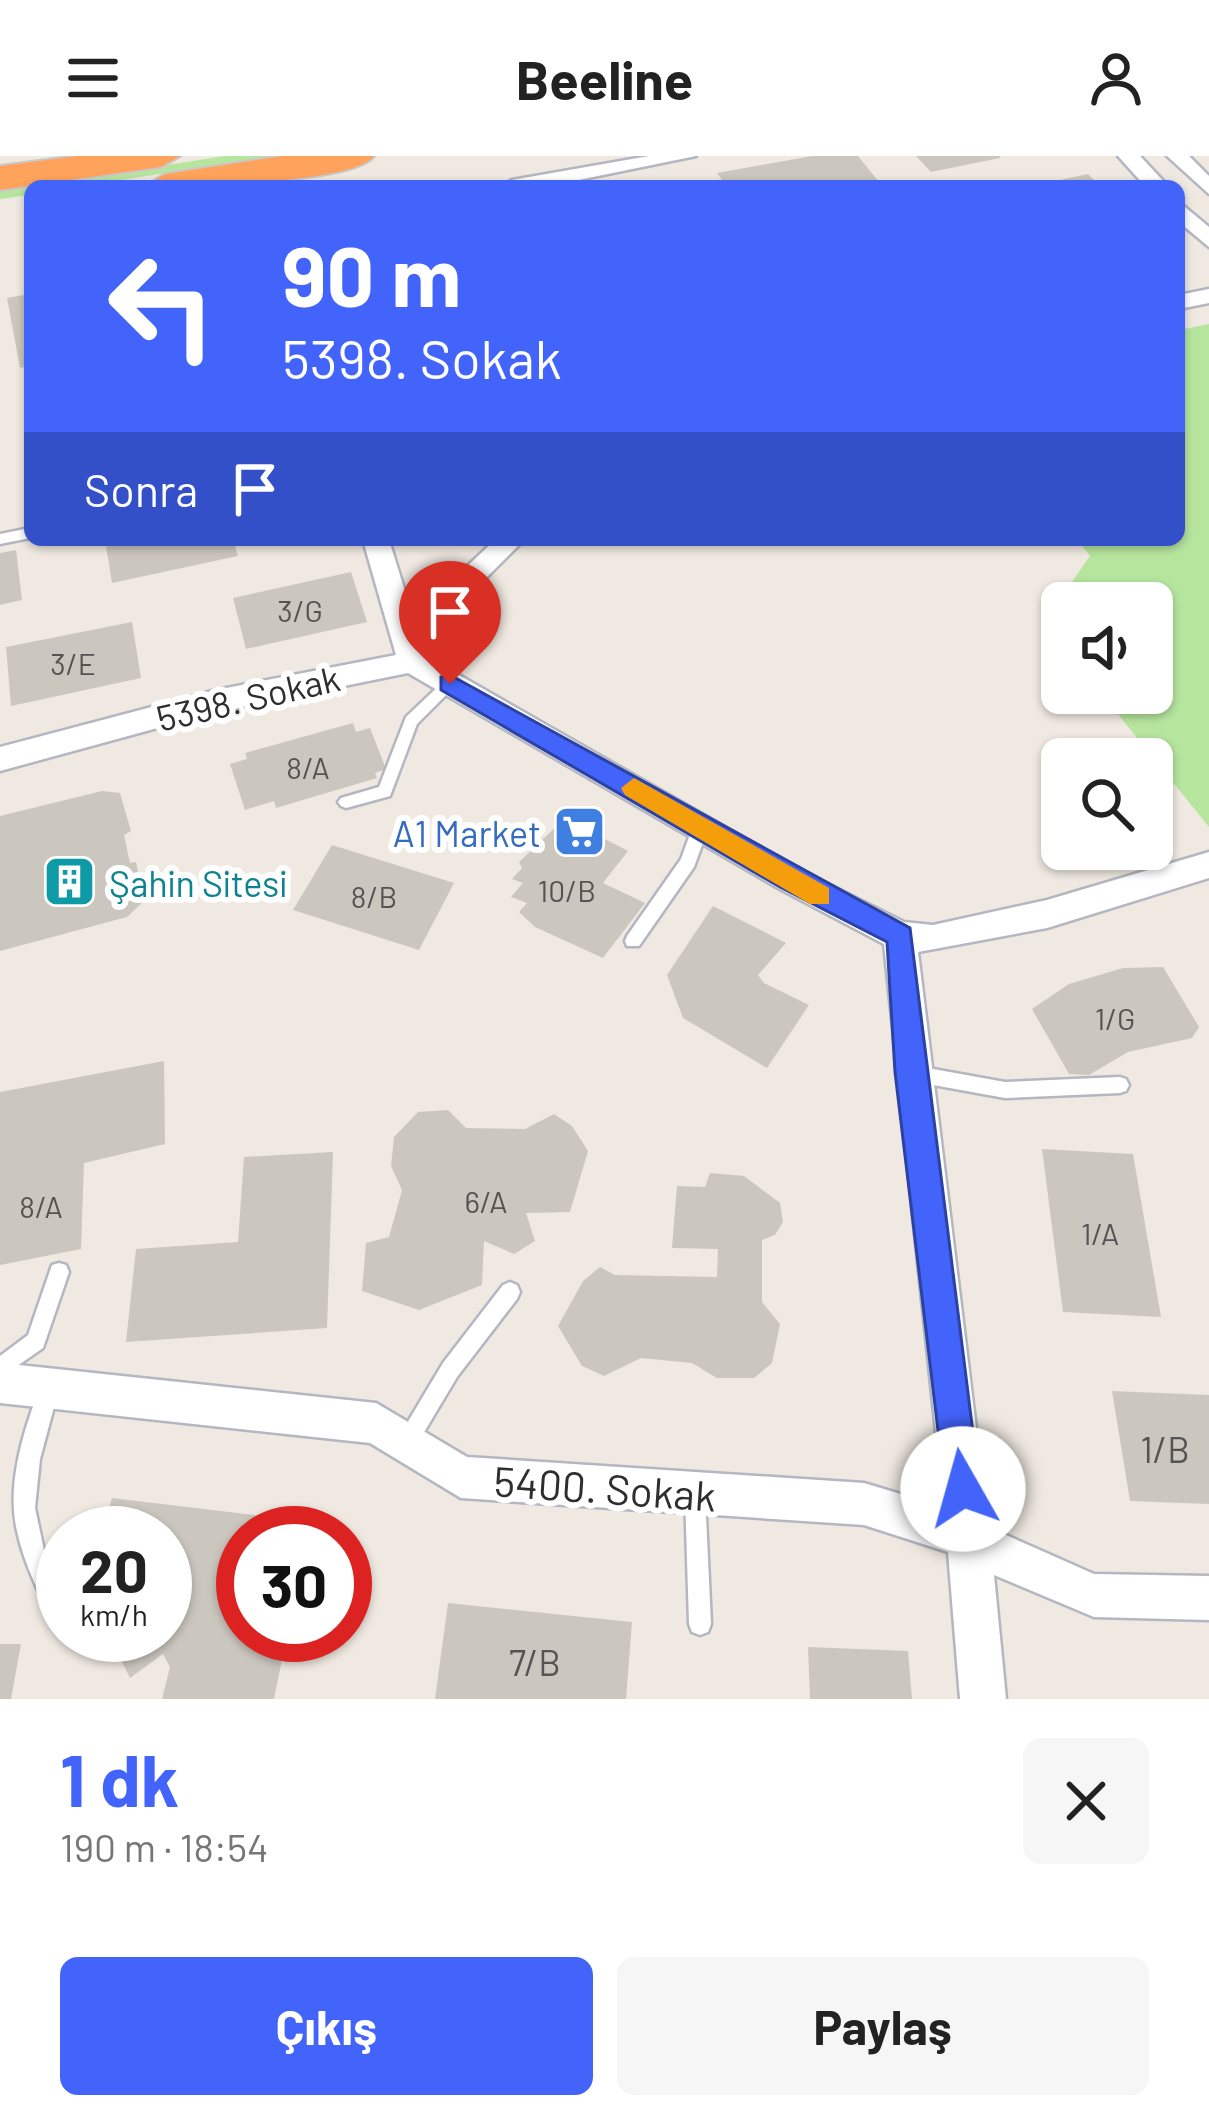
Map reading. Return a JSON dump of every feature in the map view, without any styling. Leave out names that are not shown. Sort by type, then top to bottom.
[{"type":"highway","points":[[0,178],[161,156]]},
{"type":"highway","points":[[242,180],[280,177],[355,156]]},
{"type":"street","points":[[547,180],[686,156]]},
{"type":"street","points":[[1128,156],[1151,180]]},
{"type":"street","points":[[1177,156],[1209,188]]},
{"type":"street","points":[[1185,214],[1209,240]]},
{"type":"street","points":[[378,546],[409,651],[450,684],[900,936],[933,940],[1046,914],[1209,865]]},
{"type":"street","points":[[409,651],[505,546]]},
{"type":"street","name":"5398. Sokak","points":[[0,759],[409,651]]},
{"type":"street","points":[[900,936],[910,1072],[969,1535],[983,1699]]},
{"type":"street","name":"5400. Sokak","points":[[0,1383],[48,1392],[376,1423],[461,1477],[864,1504],[914,1512],[1083,1592],[1143,1600],[1209,1598]]},
{"type":"lane","points":[[346,802],[385,792],[411,721],[450,684]]},
{"type":"lane","points":[[633,941],[688,862],[701,826]]},
{"type":"lane","points":[[910,1072],[1005,1090],[1120,1084]]},
{"type":"lane","points":[[0,1368],[36,1341],[59,1271]]},
{"type":"lane","points":[[406,1442],[450,1370],[510,1292]]},
{"type":"lane","points":[[36,1564],[28,1548],[21,1504],[48,1392]]},
{"type":"lane","points":[[695,1493],[700,1624]]},
{"type":"green space","points":[[225,156],[278,156],[121,180],[71,180]]},
{"type":"green space","points":[[24,187],[24,196],[0,199],[0,191]]},
{"type":"green space","points":[[1209,324],[1209,827],[1173,782],[1173,738],[1137,738],[1118,714],[1173,714],[1173,582],[1072,582],[1090,556],[1082,546],[1185,546],[1185,329]]},
{"type":"building","points":[[812,156],[858,156],[877,180],[722,180],[717,173]]},
{"type":"building","points":[[916,156],[1000,156],[1000,158],[931,172]]},
{"type":"building","points":[[1088,174],[1094,180],[1060,180]]},
{"type":"building","points":[[24,295],[24,367],[20,368],[7,298]]},
{"type":"building","points":[[106,546],[235,546],[238,556],[112,583]]},
{"type":"building","points":[[16,550],[22,600],[0,605],[0,553]]},
{"type":"building","points":[[351,572],[367,622],[246,649],[233,598]]},
{"type":"building","points":[[132,622],[141,678],[11,706],[6,647]]},
{"type":"building","points":[[353,723],[356,732],[370,728],[386,769],[375,773],[377,778],[276,808],[274,801],[245,810],[230,764],[247,759],[245,753]]},
{"type":"building","name":"Şahin Sitesi","points":[[102,791],[120,793],[131,831],[124,835],[130,863],[136,862],[144,901],[127,917],[0,951],[0,816]]},
{"type":"building","points":[[565,818],[628,851],[603,883],[645,903],[603,958],[535,927],[519,912],[527,903],[511,897],[523,883],[512,879],[522,868],[519,862]]},
{"type":"building","points":[[332,845],[454,883],[419,950],[293,910]]},
{"type":"building","points":[[713,906],[786,943],[758,975],[764,983],[809,1005],[767,1068],[683,1018],[667,975]]},
{"type":"building","points":[[1163,967],[1199,1027],[1192,1038],[1128,1052],[1089,1075],[1069,1074],[1032,1009],[1069,984],[1123,968]]},
{"type":"building","points":[[164,1061],[165,1144],[84,1163],[81,1249],[0,1265],[0,1092]]},
{"type":"building","points":[[448,1110],[466,1128],[525,1129],[554,1114],[572,1126],[588,1151],[570,1212],[526,1213],[535,1241],[514,1254],[484,1241],[482,1285],[419,1310],[362,1291],[366,1243],[389,1237],[402,1190],[391,1166],[394,1137],[418,1112]]},
{"type":"building","points":[[1042,1149],[1133,1154],[1161,1317],[1063,1312]]},
{"type":"building","points":[[333,1152],[327,1328],[126,1342],[136,1249],[238,1242],[244,1157]]},
{"type":"building","points":[[710,1173],[744,1176],[780,1203],[783,1222],[775,1235],[762,1240],[762,1302],[780,1324],[772,1363],[754,1378],[717,1378],[692,1363],[641,1358],[604,1376],[582,1366],[558,1326],[583,1281],[600,1267],[615,1275],[717,1277],[718,1249],[672,1248],[677,1186],[705,1187]]},
{"type":"building","points":[[1112,1391],[1209,1395],[1209,1504],[1130,1501]]},
{"type":"building","points":[[112,1498],[178,1506],[110,1506]]},
{"type":"building","points":[[192,1508],[216,1511],[216,1662],[282,1662],[274,1699],[162,1699],[167,1662],[192,1662]]},
{"type":"building","points":[[448,1603],[632,1622],[626,1699],[435,1699]]},
{"type":"building","points":[[0,1644],[21,1644],[11,1699],[0,1699]]},
{"type":"building","points":[[808,1647],[908,1651],[912,1699],[810,1699]]},
{"type":"building","points":[[122,1662],[152,1662],[130,1678]]},
{"type":"slow traffic","points":[[634,788],[820,896]]},
{"type":"place","name":"A1 Market","points":[[580,832]]},
{"type":"place","name":"Şahin Sitesi","points":[[70,882]]},
{"type":"route","points":[[450,684],[789,879],[900,936],[910,1072],[963,1489]]}]
